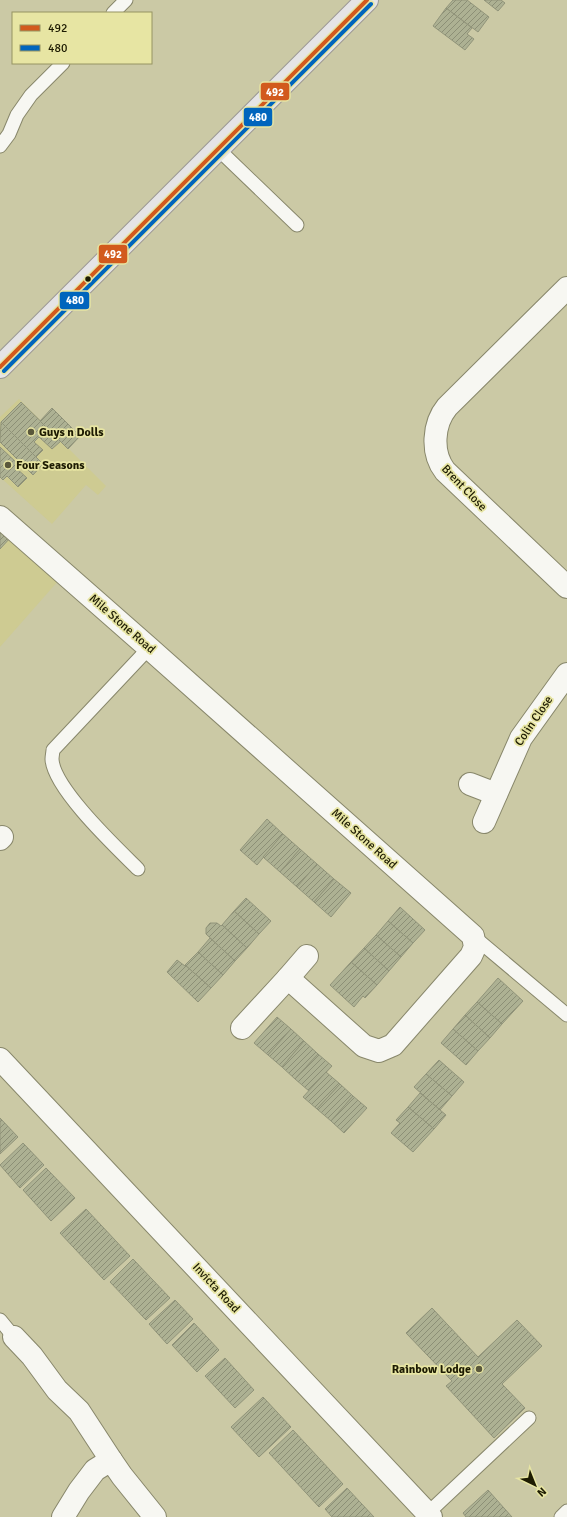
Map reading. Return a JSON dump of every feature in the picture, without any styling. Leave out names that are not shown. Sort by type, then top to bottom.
[{"type":"main road","points":[[0,367],[367,0]]},
{"type":"street","name":"Brent Close","points":[[567,288],[447,407],[438,422],[436,439],[437,456],[445,471],[567,587]]},
{"type":"street","name":"Mile Stone Road","points":[[0,517],[473,936]]},
{"type":"street","name":"Colin Close","points":[[484,822],[522,738],[567,674]]},
{"type":"street","points":[[470,784],[496,794]]},
{"type":"street","points":[[288,978],[364,1046],[379,1051],[393,1045],[471,956],[475,947],[473,936]]},
{"type":"street","points":[[242,1028],[307,956]]},
{"type":"street","name":"Invicta Road","points":[[0,1059],[429,1515]]},
{"type":"street","points":[[14,1337],[32,1356],[57,1390],[80,1411],[122,1476],[155,1517]]},
{"type":"street","points":[[63,1517],[79,1491],[95,1470],[111,1460]]},
{"type":"lane","points":[[114,12],[126,0]]},
{"type":"lane","points":[[0,146],[9,134],[17,115],[31,95],[62,64]]},
{"type":"lane","points":[[218,149],[297,225]]},
{"type":"lane","points":[[138,869],[80,809],[59,780],[52,760],[53,750],[149,648]]},
{"type":"lane","points":[[473,936],[567,1015]]},
{"type":"lane","points":[[0,1320],[14,1337]]},
{"type":"lane","points":[[429,1515],[470,1468],[529,1418]]},
{"type":"lane","points":[[561,1517],[567,1511]]},
{"type":"shaded area","points":[[19,399],[106,486],[98,495],[86,485],[52,524],[0,477],[0,417]]},
{"type":"shaded area","points":[[0,527],[59,580],[0,647]]},
{"type":"building","points":[[453,0],[467,0],[489,17],[478,32],[446,8]]},
{"type":"building","points":[[484,0],[501,0],[505,3],[498,11]]},
{"type":"building","points":[[446,8],[472,28],[467,34],[474,39],[465,50],[433,26]]},
{"type":"building","name":"Guys n Dolls","points":[[21,402],[61,441],[52,449],[39,437],[34,442],[43,450],[36,457],[1,422]]},
{"type":"building","points":[[52,408],[80,436],[68,449],[40,421]]},
{"type":"building","points":[[1,422],[43,464],[33,475],[0,442]]},
{"type":"building","name":"Four Seasons","points":[[0,447],[18,464],[15,467],[27,478],[18,487],[7,476],[3,480],[0,477]]},
{"type":"building","points":[[0,527],[11,537],[0,549]]},
{"type":"building","points":[[267,819],[283,834],[257,865],[240,850]]},
{"type":"building","points":[[283,834],[300,849],[280,872],[263,857]]},
{"type":"building","points":[[300,849],[317,864],[297,887],[280,872]]},
{"type":"building","points":[[317,864],[334,879],[314,902],[297,887]]},
{"type":"building","points":[[334,879],[351,893],[331,917],[314,902]]},
{"type":"building","points":[[246,898],[271,921],[259,934],[234,911]]},
{"type":"building","points":[[400,907],[425,930],[413,943],[388,921]]},
{"type":"building","points":[[234,911],[259,934],[247,948],[222,925]]},
{"type":"building","points":[[388,921],[413,943],[401,957],[376,935]]},
{"type":"building","points":[[210,923],[222,925],[247,948],[235,961],[206,934],[206,928]]},
{"type":"building","points":[[376,935],[401,957],[389,971],[364,948]]},
{"type":"building","points":[[210,938],[235,961],[223,975],[198,952]]},
{"type":"building","points":[[364,948],[389,971],[377,985],[351,962]]},
{"type":"building","points":[[198,952],[223,975],[211,988],[185,965]]},
{"type":"building","points":[[177,960],[185,965],[211,988],[198,1002],[167,972]]},
{"type":"building","points":[[351,962],[377,985],[365,998],[363,996],[354,1007],[330,985]]},
{"type":"building","points":[[498,978],[523,1001],[502,1024],[477,1002]]},
{"type":"building","points":[[477,1002],[502,1024],[490,1038],[465,1015]]},
{"type":"building","points":[[465,1015],[490,1038],[478,1051],[453,1029]]},
{"type":"building","points":[[277,1017],[291,1029],[268,1055],[254,1043]]},
{"type":"building","points":[[291,1029],[304,1041],[282,1067],[268,1055]]},
{"type":"building","points":[[453,1029],[478,1051],[466,1065],[441,1043]]},
{"type":"building","points":[[304,1041],[318,1054],[295,1079],[282,1067]]},
{"type":"building","points":[[318,1054],[332,1066],[309,1091],[295,1079]]},
{"type":"building","points":[[439,1060],[464,1082],[452,1096],[426,1074]]},
{"type":"building","points":[[326,1072],[340,1084],[317,1109],[303,1097]]},
{"type":"building","points":[[426,1074],[452,1096],[440,1110],[414,1087]]},
{"type":"building","points":[[340,1084],[353,1096],[331,1121],[317,1109]]},
{"type":"building","points":[[420,1093],[446,1115],[434,1129],[408,1107]]},
{"type":"building","points":[[353,1096],[367,1108],[344,1133],[331,1121]]},
{"type":"building","points":[[408,1107],[434,1129],[413,1152],[391,1133],[400,1123],[396,1120]]},
{"type":"building","points":[[0,1118],[18,1137],[0,1154]]},
{"type":"building","points":[[23,1143],[44,1165],[20,1188],[0,1165]]},
{"type":"building","points":[[46,1168],[75,1198],[51,1221],[23,1190]]},
{"type":"building","points":[[86,1209],[130,1256],[104,1280],[60,1233]]},
{"type":"building","points":[[133,1259],[170,1298],[146,1320],[110,1282]]},
{"type":"building","points":[[175,1300],[193,1319],[167,1344],[149,1324]]},
{"type":"building","name":"Rainbow Lodge","points":[[432,1308],[478,1357],[517,1320],[542,1346],[502,1384],[525,1408],[494,1438],[446,1386],[452,1381],[406,1333]]},
{"type":"building","points":[[194,1323],[219,1350],[197,1372],[172,1345]]},
{"type":"building","points":[[225,1358],[254,1390],[235,1408],[205,1376]]},
{"type":"building","points":[[263,1397],[291,1427],[259,1457],[231,1427]]},
{"type":"building","points":[[293,1430],[343,1484],[319,1507],[269,1453]]},
{"type":"building","points":[[347,1488],[374,1517],[332,1517],[325,1509]]},
{"type":"building","points":[[488,1490],[512,1517],[466,1517],[463,1513]]},
{"type":"transit line","name":"492","points":[[0,367],[367,0]]},
{"type":"transit line","name":"480","points":[[4,371],[371,4]]},
{"type":"place","name":"Guys n Dolls","points":[[31,432]]},
{"type":"place","name":"Four Seasons","points":[[8,465]]},
{"type":"place","name":"Rainbow Lodge","points":[[479,1369]]}]
